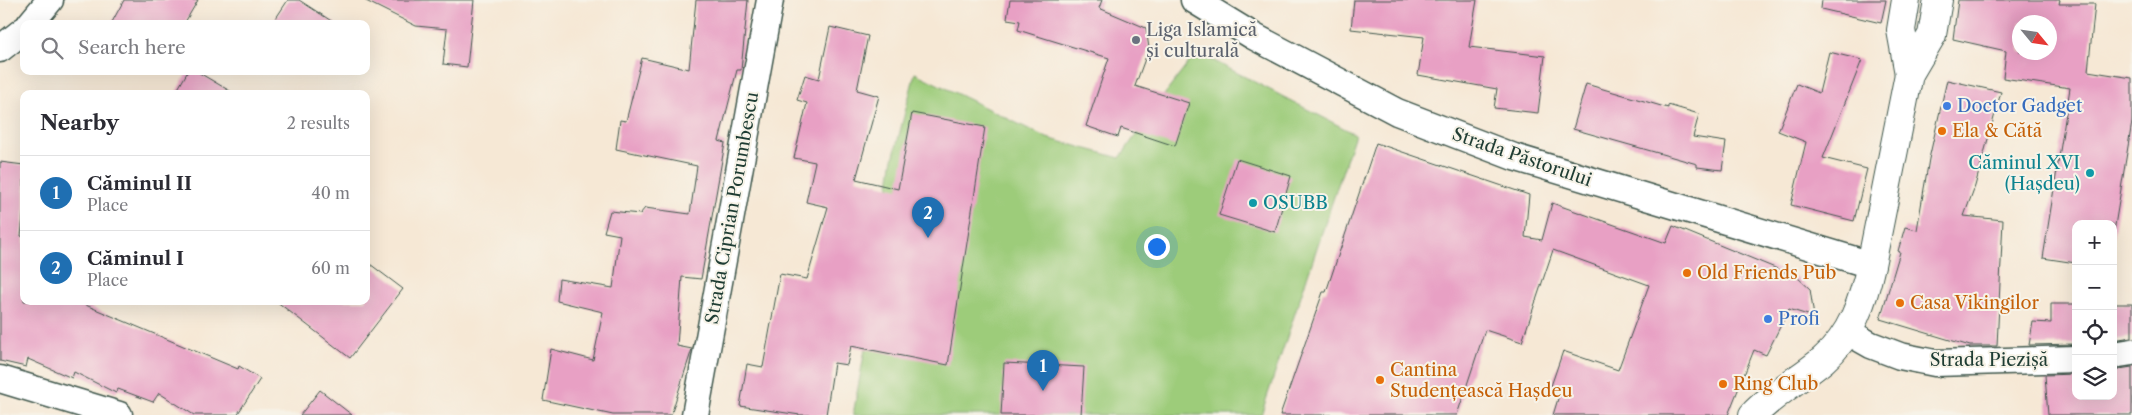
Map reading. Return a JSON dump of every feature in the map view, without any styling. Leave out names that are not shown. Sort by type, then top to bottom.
[{"type":"street","points":[[33,20],[50,0]]},
{"type":"street","name":"Strada Ciprian Porumbescu","points":[[694,415],[770,0]]},
{"type":"street","name":"Strada Păstorului","points":[[1194,0],[1253,36],[1397,112],[1514,157],[1871,265]]},
{"type":"street","points":[[1906,0],[1901,30],[1909,74]]},
{"type":"street","points":[[1753,415],[1782,388],[1824,359],[1848,332],[1865,290],[1871,265],[1909,74],[1932,35],[1938,0]]},
{"type":"street","points":[[0,49],[20,33]]},
{"type":"street","name":"Strada Piezișă","points":[[1848,332],[1870,346],[1900,356],[1934,363],[2072,359]]},
{"type":"street","points":[[2117,354],[2132,352]]},
{"type":"street","points":[[0,379],[119,415]]},
{"type":"green space","points":[[1197,52],[1355,134],[1261,415],[853,415],[871,316],[892,163],[915,73],[1047,138],[1120,158],[1155,107]]},
{"type":"building","points":[[124,0],[198,0],[186,20],[113,20]]},
{"type":"building","points":[[288,0],[299,0],[330,20],[275,20]]},
{"type":"building","points":[[364,0],[474,0],[467,67],[443,64],[447,29],[416,26]]},
{"type":"building","points":[[696,0],[748,0],[741,70],[737,70],[719,141],[725,143],[701,279],[682,277],[677,346],[692,349],[671,415],[613,415],[543,400],[551,349],[593,360],[603,312],[557,301],[559,279],[613,288],[620,235],[604,232],[610,211],[640,214],[645,208],[690,214],[697,166],[616,149],[620,120],[626,121],[642,58],[689,69]]},
{"type":"building","points":[[1010,0],[1102,0],[1099,8],[1146,28],[1149,48],[1135,86],[1189,103],[1175,146],[1121,128],[1118,137],[1086,126],[1109,58],[1018,30],[1020,21],[1007,19]]},
{"type":"building","points":[[1354,0],[1477,0],[1469,47],[1545,56],[1538,113],[1494,108],[1497,89],[1418,75],[1424,37],[1351,29]]},
{"type":"building","points":[[1822,0],[1886,0],[1881,23],[1821,9]]},
{"type":"building","name":"Căminul XVI (Hașdeu)","points":[[1958,0],[2060,0],[2059,4],[2095,4],[2088,71],[2132,78],[2132,122],[2116,220],[2072,220],[2072,262],[2043,258],[2070,88],[2003,78],[2006,51],[1953,39]]},
{"type":"building","points":[[830,27],[868,36],[857,90],[879,96],[856,179],[898,189],[912,113],[985,127],[948,365],[851,346],[847,365],[834,363],[826,415],[800,415],[740,406],[747,364],[763,367],[780,274],[807,279],[828,207],[806,202],[815,162],[794,158],[807,103],[797,100],[805,75],[819,79]]},
{"type":"building","points":[[1829,52],[1862,60],[1823,158],[1867,169],[1854,221],[1791,205],[1806,142],[1778,131],[1797,84],[1819,93]]},
{"type":"building","points":[[186,75],[203,75],[228,90],[177,90]]},
{"type":"building","points":[[1947,80],[2001,92],[1975,186],[1964,216],[2003,220],[1997,346],[1970,346],[1880,319],[1900,252],[1898,251],[1905,227],[1917,230],[1929,159]]},
{"type":"building","points":[[1586,84],[1668,108],[1668,105],[1699,114],[1693,137],[1726,142],[1722,170],[1697,167],[1697,164],[1573,129]]},
{"type":"building","points":[[1376,143],[1529,195],[1525,237],[1542,240],[1552,203],[1666,243],[1673,226],[1797,277],[1810,289],[1814,317],[1789,309],[1766,355],[1754,350],[1728,415],[1553,415],[1561,389],[1551,386],[1563,351],[1618,370],[1649,285],[1553,250],[1522,342],[1485,330],[1457,415],[1280,415],[1323,292],[1326,292]]},
{"type":"building","name":"OSUBB","points":[[1237,159],[1291,176],[1275,232],[1219,215]]},
{"type":"building","points":[[0,162],[20,164],[20,305],[86,305],[238,369],[239,366],[260,379],[237,415],[194,415],[159,393],[153,402],[118,389],[116,393],[74,372],[72,378],[28,359],[26,367],[0,361]]},
{"type":"building","points":[[370,264],[403,289],[350,358],[281,305],[370,305]]},
{"type":"building","points":[[2051,304],[2072,304],[2072,344],[2029,345],[2033,322],[2051,323]]},
{"type":"building","points":[[2117,304],[2132,304],[2132,337],[2117,339]]},
{"type":"building","points":[[1004,363],[1084,367],[1081,415],[1001,415]]},
{"type":"building","points":[[2132,367],[2132,415],[2048,415],[2045,375],[2072,374],[2072,400],[2117,400],[2117,369]]},
{"type":"building","points":[[320,390],[352,415],[300,415]]},
{"type":"place","name":"Liga Islamică și culturală","points":[[1136,40]]},
{"type":"place","name":"Doctor Gadget","points":[[1947,106]]},
{"type":"place","name":"Ela & Cătă","points":[[1942,131]]},
{"type":"place","name":"Căminul XVI (Hașdeu)","points":[[2090,173]]},
{"type":"place","name":"OSUBB","points":[[1253,203]]},
{"type":"place","name":"Căminul I","points":[[928,238]]},
{"type":"place","name":"Old Friends Pub","points":[[1687,273]]},
{"type":"place","name":"Casa Vikingilor","points":[[1900,303]]},
{"type":"place","name":"Profi","points":[[1768,319]]},
{"type":"place","name":"Cantina Studențească Hașdeu","points":[[1380,380]]},
{"type":"place","name":"Ring Club","points":[[1723,384]]},
{"type":"place","name":"Căminul II","points":[[1043,391]]}]
